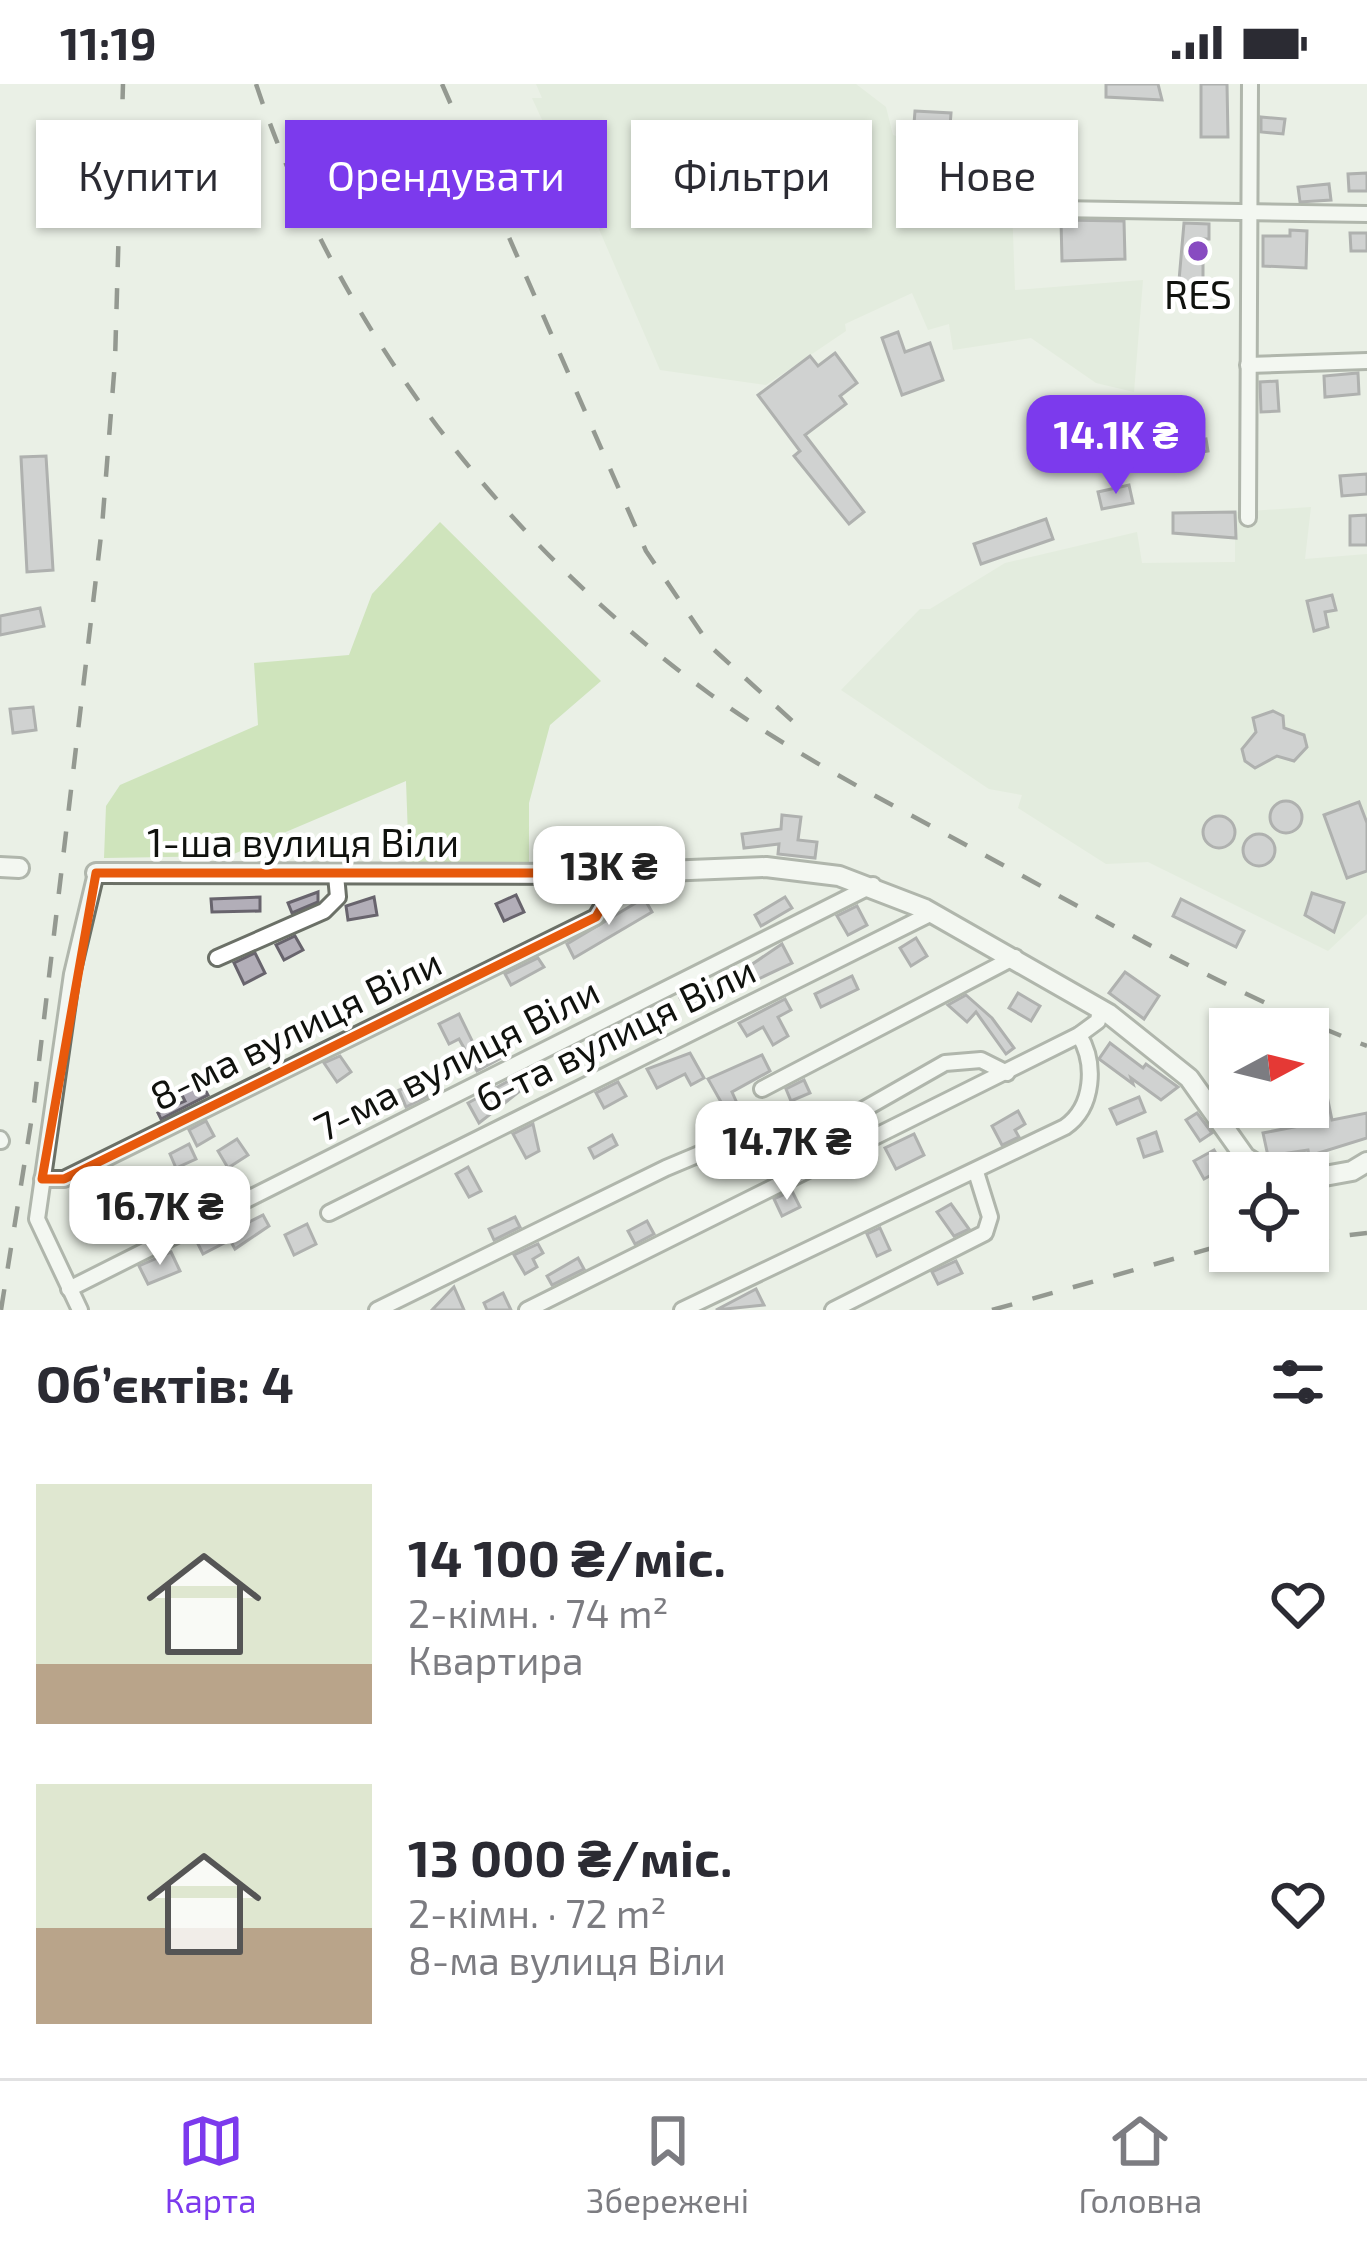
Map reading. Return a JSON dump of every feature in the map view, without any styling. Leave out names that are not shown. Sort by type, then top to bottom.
[{"type":"main road","name":"1-ша вулиця Віли","points":[[96,873],[602,873],[766,867],[873,885],[1015,957],[1100,1009],[1189,1078],[1241,1152]]},
{"type":"main road","points":[[1329,1175],[1367,1162]]},
{"type":"street","points":[[1248,518],[1250,84]]},
{"type":"street","points":[[1078,209],[1367,214]]},
{"type":"street","points":[[1248,365],[1367,361]]},
{"type":"street","points":[[80,1310],[40,1232],[42,1179],[72,974],[96,873]]},
{"type":"street","name":"8-ма вулиця Віли","points":[[42,1179],[64,1179],[596,917],[607,898],[602,873]]},
{"type":"street","points":[[217,958],[324,911],[338,897],[336,875]]},
{"type":"street","name":"7-ма вулиця Віли","points":[[69,1289],[873,885]]},
{"type":"street","name":"6-та вулиця Віли","points":[[328,1213],[932,913]]},
{"type":"street","points":[[762,1089],[1015,957]]},
{"type":"street","points":[[527,1310],[1007,1073],[1079,1035],[1098,1021],[1100,1009]]},
{"type":"street","points":[[682,1310],[1076,1120],[1090,1074],[1079,1035]]},
{"type":"street","points":[[377,1310],[666,1168],[771,1124],[844,1120],[945,1063],[981,1060],[1007,1073]]},
{"type":"street","points":[[833,1310],[985,1233],[990,1217],[976,1172]]},
{"type":"highlighted area","points":[[96,873],[602,873],[607,898],[596,917],[64,1179],[42,1179]]},
{"type":"shaded area","points":[[536,84],[856,84],[886,107],[896,136],[896,228],[1013,228],[1015,290],[1143,280],[1134,392],[1096,383],[1031,338],[953,350],[949,324],[928,330],[912,293],[845,324],[846,331],[766,385],[660,370],[598,228],[607,228],[607,120],[542,120],[532,98],[542,98]]},
{"type":"shaded area","points":[[1311,507],[1305,559],[1367,554],[1367,914],[1328,951],[1148,862],[1106,864],[1018,808],[1022,795],[989,789],[841,690],[920,609],[930,609],[1005,563],[1137,532],[1142,563],[1235,562],[1235,512]]},
{"type":"green space","points":[[440,522],[601,681],[550,725],[529,803],[529,863],[409,864],[406,781],[229,856],[104,858],[106,806],[120,785],[258,725],[254,663],[349,655],[372,594]]},
{"type":"building","points":[[1106,84],[1158,84],[1162,100],[1106,97]]},
{"type":"building","points":[[1201,84],[1227,84],[1228,137],[1201,137]]},
{"type":"building","points":[[915,111],[951,113],[950,120],[914,120]]},
{"type":"building","points":[[1261,117],[1285,119],[1283,134],[1261,132]]},
{"type":"building","points":[[1367,173],[1367,191],[1349,191],[1348,174]]},
{"type":"building","points":[[1329,184],[1331,200],[1300,202],[1298,187]]},
{"type":"building","points":[[1078,220],[1124,221],[1125,259],[1062,261],[1061,228],[1078,228]]},
{"type":"building","points":[[1184,223],[1209,224],[1209,239],[1203,239],[1203,292],[1178,292]]},
{"type":"building","points":[[1290,230],[1307,231],[1306,268],[1263,266],[1263,236],[1290,236]]},
{"type":"building","points":[[1350,233],[1367,233],[1367,251],[1351,251]]},
{"type":"building","points":[[898,332],[905,352],[930,343],[943,380],[902,395],[882,338]]},
{"type":"building","points":[[835,353],[857,383],[840,396],[846,404],[805,435],[864,512],[849,524],[794,456],[800,451],[758,395],[810,356],[818,366]]},
{"type":"building","points":[[1358,373],[1359,394],[1325,397],[1324,376]]},
{"type":"building","points":[[1277,381],[1279,411],[1261,412],[1260,382]]},
{"type":"building","points":[[1141,414],[1147,448],[1206,439],[1208,451],[1190,454],[1191,459],[1137,468],[1129,415]]},
{"type":"building","points":[[46,456],[53,570],[27,572],[21,457]]},
{"type":"building","points":[[1367,474],[1367,494],[1342,496],[1340,476]]},
{"type":"building","points":[[1129,485],[1133,503],[1102,509],[1098,492]]},
{"type":"building","points":[[1235,512],[1236,538],[1173,533],[1173,513]]},
{"type":"building","points":[[1367,515],[1367,545],[1350,545],[1350,516]]},
{"type":"building","points":[[1046,519],[1053,539],[981,564],[974,544]]},
{"type":"building","points":[[1332,595],[1336,610],[1325,612],[1328,627],[1314,631],[1307,601]]},
{"type":"building","points":[[40,608],[44,626],[0,635],[0,616]]},
{"type":"building","points":[[33,707],[36,730],[13,733],[10,709]]},
{"type":"building","points":[[1273,711],[1283,716],[1284,728],[1304,735],[1307,747],[1294,761],[1277,756],[1255,768],[1245,761],[1242,749],[1256,732],[1253,718]]},
{"type":"building","points":[[1286,801],[1298,805],[1302,817],[1298,829],[1286,833],[1274,829],[1270,817],[1274,805]]},
{"type":"building","points":[[1359,802],[1367,823],[1367,871],[1347,878],[1324,815]]},
{"type":"building","points":[[782,815],[801,817],[798,840],[817,842],[815,858],[778,854],[779,844],[744,848],[742,834],[781,829]]},
{"type":"building","points":[[1219,816],[1231,820],[1235,832],[1231,844],[1219,848],[1207,844],[1203,832],[1207,820]]},
{"type":"building","points":[[1259,834],[1271,838],[1275,850],[1271,862],[1259,866],[1247,862],[1243,850],[1247,838]]},
{"type":"building","points":[[318,892],[318,902],[292,913],[288,903]]},
{"type":"building","points":[[1312,893],[1344,903],[1334,932],[1305,915]]},
{"type":"building","points":[[516,895],[524,912],[504,921],[496,904]]},
{"type":"building","points":[[260,897],[260,911],[212,912],[211,899]]},
{"type":"building","points":[[374,897],[377,915],[348,920],[346,906]]},
{"type":"building","points":[[785,897],[792,908],[761,926],[755,915]]},
{"type":"building","points":[[644,898],[652,912],[574,958],[567,944]]},
{"type":"building","points":[[1181,899],[1244,931],[1236,947],[1173,916]]},
{"type":"building","points":[[857,906],[867,925],[848,935],[837,916]]},
{"type":"building","points":[[295,936],[303,950],[284,960],[276,945]]},
{"type":"building","points":[[916,938],[927,956],[911,966],[900,948]]},
{"type":"building","points":[[782,944],[792,963],[752,982],[745,969]]},
{"type":"building","points":[[255,953],[265,973],[244,984],[234,963]]},
{"type":"building","points":[[538,958],[544,967],[511,985],[505,974]]},
{"type":"building","points":[[1125,972],[1159,996],[1144,1019],[1109,993]]},
{"type":"building","points":[[852,976],[858,989],[821,1007],[815,994]]},
{"type":"building","points":[[703,985],[711,1000],[688,1012],[680,998]]},
{"type":"building","points":[[1018,993],[1040,1006],[1031,1021],[1009,1008]]},
{"type":"building","points":[[966,995],[992,1018],[1014,1048],[1006,1054],[976,1012],[967,1022],[948,1005]]},
{"type":"building","points":[[785,999],[791,1010],[778,1017],[788,1036],[773,1045],[763,1027],[747,1036],[739,1023]]},
{"type":"building","points":[[459,1014],[477,1051],[496,1040],[505,1056],[477,1071],[459,1039],[449,1044],[439,1024]]},
{"type":"building","points":[[1110,1043],[1178,1087],[1161,1100],[1131,1078],[1133,1084],[1099,1059]]},
{"type":"building","points":[[690,1053],[704,1078],[691,1085],[685,1074],[657,1088],[647,1069]]},
{"type":"building","points":[[762,1055],[770,1071],[732,1092],[745,1121],[706,1139],[699,1122],[725,1109],[708,1079]]},
{"type":"building","points":[[340,1056],[351,1072],[337,1082],[324,1063]]},
{"type":"building","points":[[544,1063],[554,1080],[541,1088],[531,1069]]},
{"type":"building","points":[[512,1079],[520,1091],[479,1123],[468,1103]]},
{"type":"building","points":[[804,1080],[810,1093],[791,1101],[786,1089]]},
{"type":"building","points":[[422,1081],[428,1096],[406,1107],[399,1090]]},
{"type":"building","points":[[201,1082],[208,1095],[161,1119],[158,1113],[185,1101],[181,1093]]},
{"type":"building","points":[[618,1082],[626,1096],[604,1108],[596,1093]]},
{"type":"building","points":[[1139,1097],[1145,1112],[1117,1124],[1110,1109]]},
{"type":"building","points":[[1329,1105],[1332,1120],[1367,1113],[1367,1138],[1322,1152],[1267,1152],[1263,1133],[1329,1128]]},
{"type":"building","points":[[1018,1111],[1025,1124],[1015,1130],[1019,1137],[1002,1145],[992,1126]]},
{"type":"building","points":[[1197,1113],[1212,1133],[1200,1141],[1186,1120]]},
{"type":"building","points":[[206,1121],[214,1136],[197,1146],[189,1130]]},
{"type":"building","points":[[533,1124],[539,1151],[526,1158],[513,1134]]},
{"type":"building","points":[[1156,1132],[1162,1151],[1144,1157],[1138,1139]]},
{"type":"building","points":[[914,1134],[924,1155],[896,1169],[885,1148]]},
{"type":"building","points":[[612,1135],[617,1145],[594,1158],[589,1148]]},
{"type":"building","points":[[237,1139],[248,1155],[228,1168],[218,1151]]},
{"type":"building","points":[[189,1144],[196,1159],[176,1168],[170,1154]]},
{"type":"building","points":[[1209,1153],[1209,1176],[1204,1179],[1194,1161]]},
{"type":"building","points":[[468,1167],[481,1191],[469,1197],[456,1174]]},
{"type":"building","points":[[792,1191],[800,1207],[782,1216],[774,1199]]},
{"type":"building","points":[[951,1204],[969,1229],[954,1236],[937,1212]]},
{"type":"building","points":[[241,1215],[245,1224],[263,1215],[269,1226],[235,1249],[230,1240],[203,1254],[195,1238]]},
{"type":"building","points":[[515,1217],[520,1227],[494,1240],[489,1229]]},
{"type":"building","points":[[647,1221],[654,1234],[635,1244],[628,1231]]},
{"type":"building","points":[[307,1224],[316,1244],[294,1255],[285,1235]]},
{"type":"building","points":[[880,1228],[890,1250],[877,1256],[867,1234]]},
{"type":"building","points":[[538,1244],[543,1253],[533,1259],[537,1267],[525,1274],[514,1255]]},
{"type":"building","points":[[171,1252],[180,1271],[148,1284],[139,1266]]},
{"type":"building","points":[[578,1258],[584,1269],[552,1285],[547,1276]]},
{"type":"building","points":[[956,1261],[962,1273],[938,1284],[932,1272]]},
{"type":"building","points":[[454,1287],[464,1310],[432,1310]]},
{"type":"building","points":[[756,1289],[764,1305],[716,1310]]},
{"type":"building","points":[[503,1293],[511,1310],[487,1310],[484,1303]]},
{"type":"railway","points":[[1,1310],[34,1104],[102,527],[115,361],[123,84]]},
{"type":"railway","points":[[256,84],[332,262],[381,345],[497,499],[634,634],[745,718],[853,784],[1181,961],[1367,1046]]},
{"type":"railway","points":[[442,84],[646,551],[711,647],[799,727]]},
{"type":"railway","points":[[1329,1238],[1367,1233]]},
{"type":"railway","points":[[992,1310],[1209,1249]]},
{"type":"place","name":"RES","points":[[1198,251]]}]
